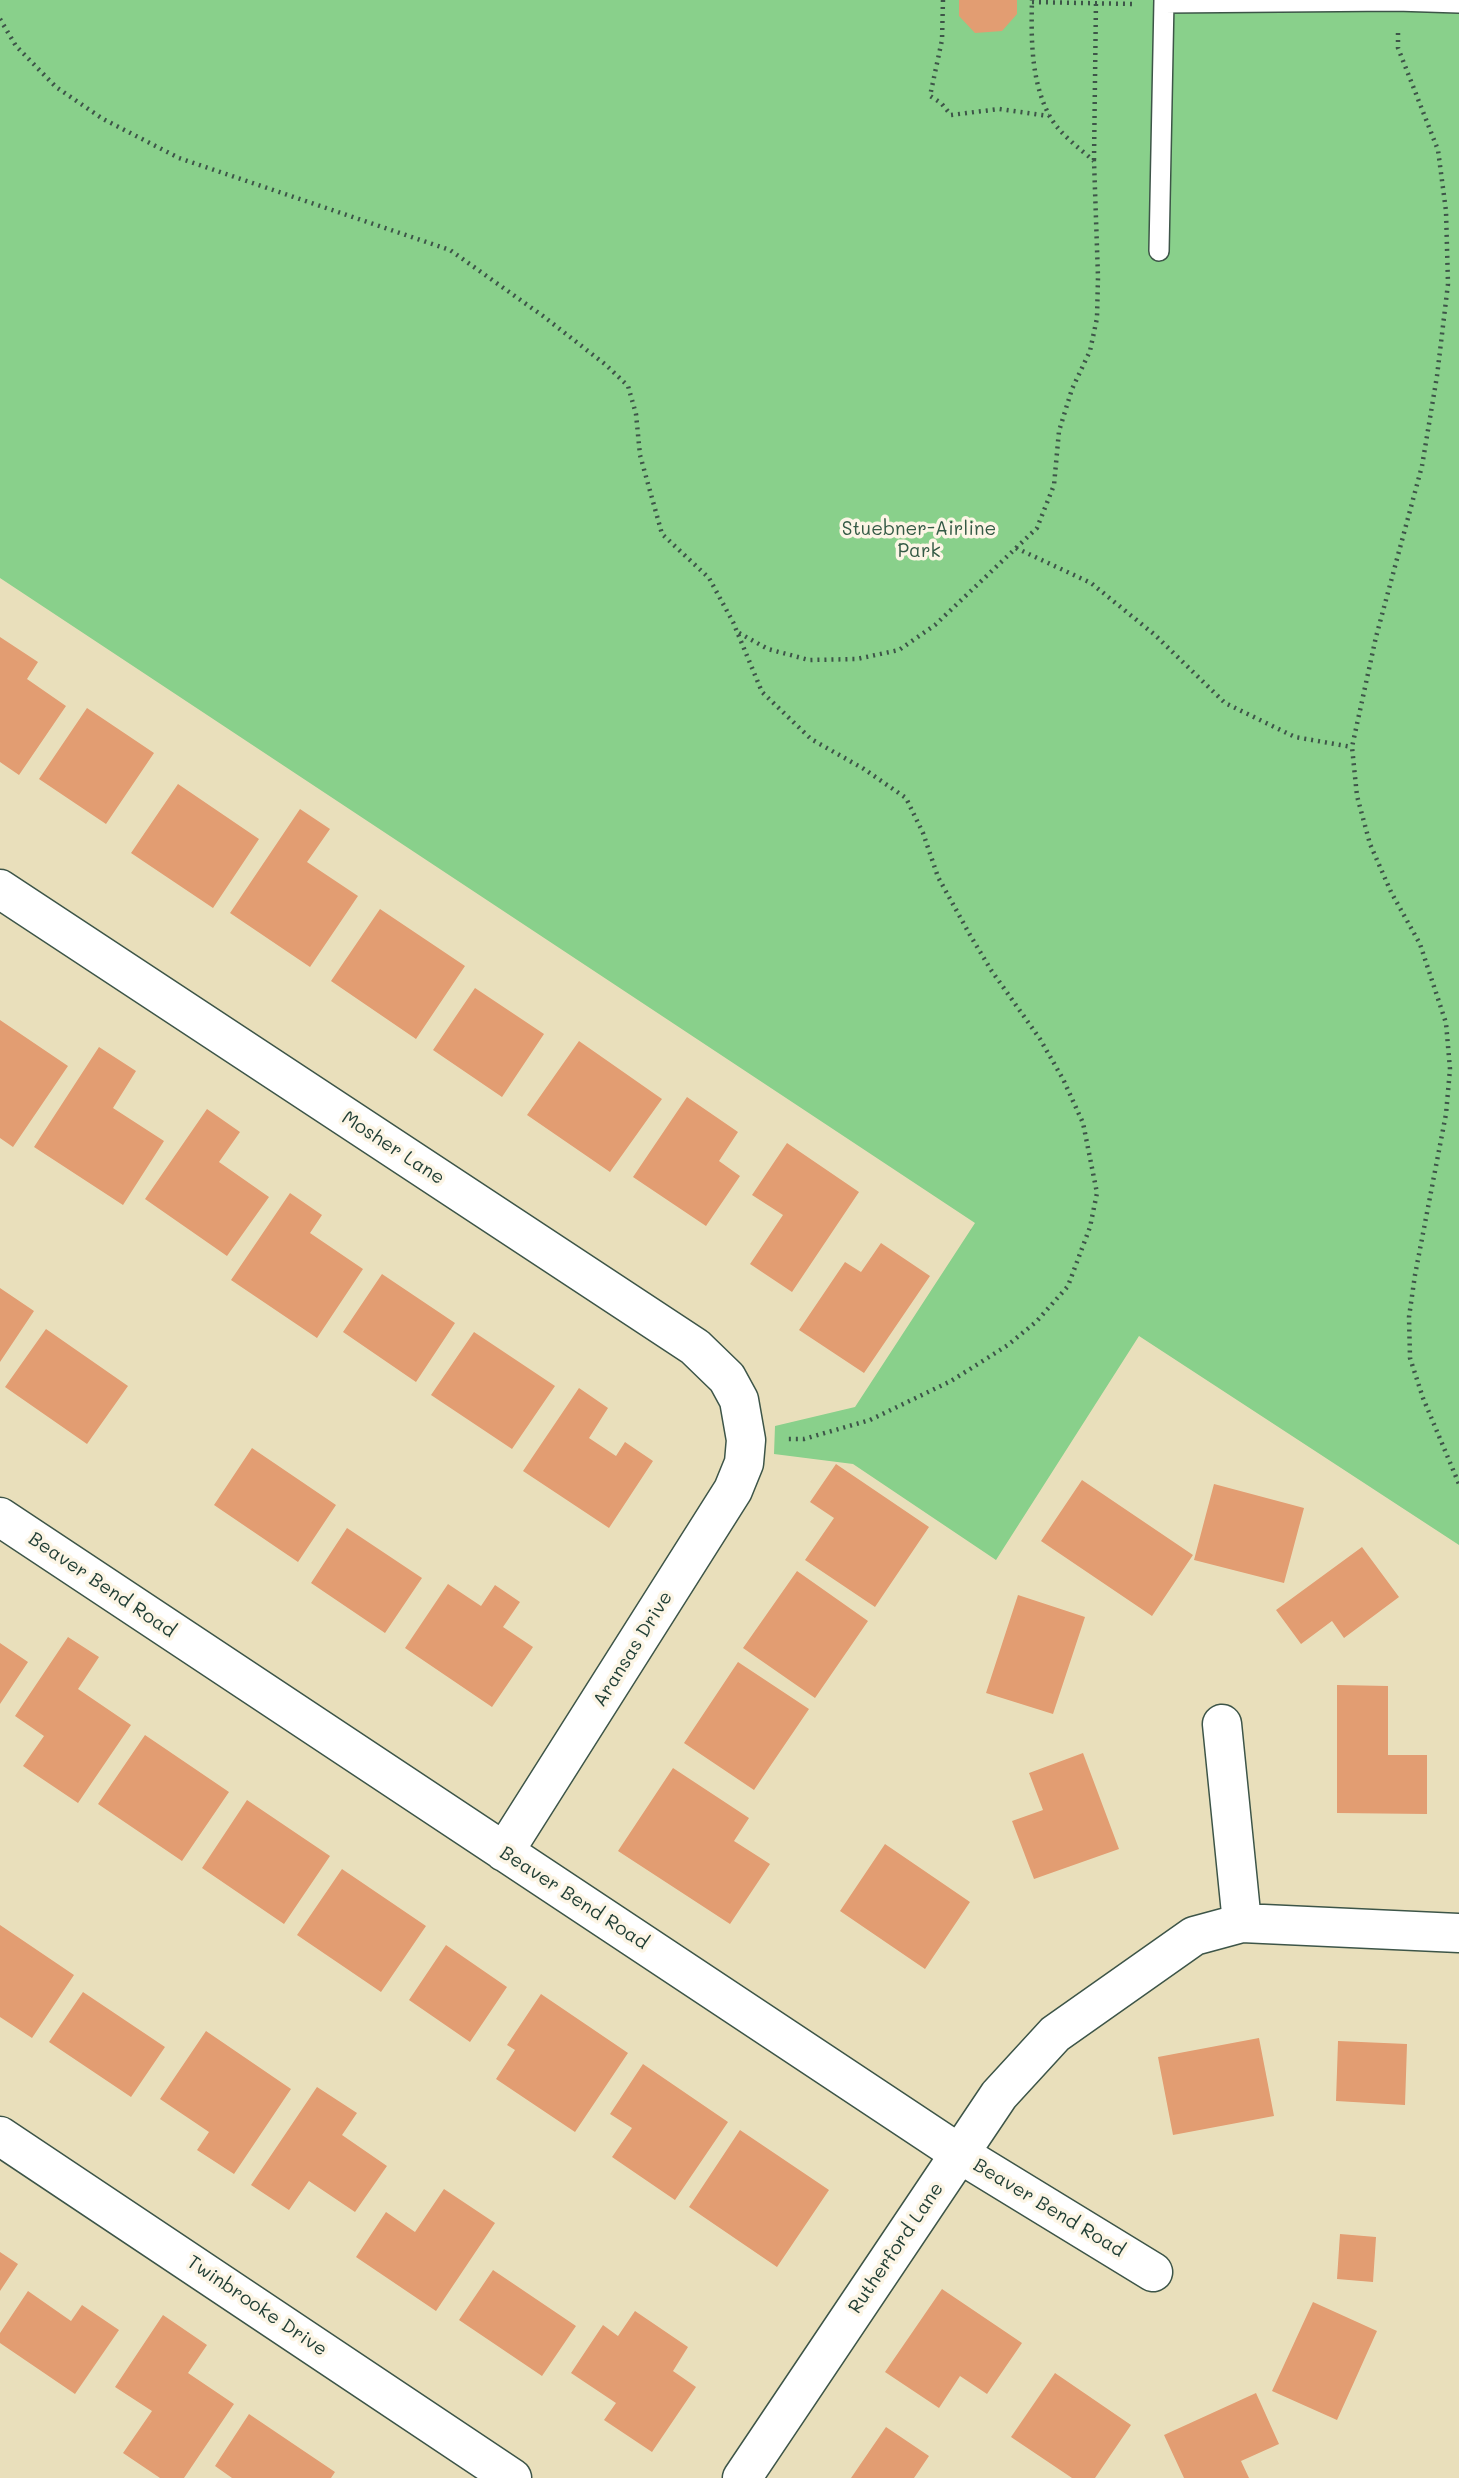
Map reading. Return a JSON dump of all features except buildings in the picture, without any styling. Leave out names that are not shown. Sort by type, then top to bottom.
[{"type":"street","name":"Mosher Lane","points":[[0,889],[695,1348],[727,1378],[739,1400],[746,1440]]},
{"type":"street","name":"Aransas Drive","points":[[504,1852],[733,1490],[744,1463],[746,1440]]},
{"type":"street","name":"Beaver Bend Road","points":[[0,1517],[960,2154],[1153,2272]]},
{"type":"street","points":[[1222,1724],[1242,1923]]},
{"type":"street","name":"Rutherford Lane","points":[[742,2478],[999,2095],[1055,2034],[1194,1936],[1242,1923],[1459,1933]]},
{"type":"street","name":"Twinbrooke Drive","points":[[0,2136],[512,2478]]},
{"type":"lane","points":[[1159,251],[1164,2],[1459,3]]},
{"type":"path","points":[[943,0],[942,40],[930,96],[941,103],[950,115],[999,108],[1049,116]]},
{"type":"path","points":[[1094,161],[1049,116],[1037,82],[1032,1],[1164,2]]},
{"type":"path","points":[[1396,1],[1398,48],[1438,150],[1446,211],[1447,284],[1437,376],[1422,466],[1376,637],[1352,747],[1357,796],[1370,844],[1391,892],[1420,944],[1446,1023],[1450,1069],[1446,1114],[1415,1275],[1409,1317],[1410,1357],[1423,1398],[1459,1484]]},
{"type":"path","points":[[738,633],[768,649],[809,660],[857,659],[900,650],[935,625],[1037,528],[1054,485],[1059,431],[1072,389],[1090,351],[1097,318],[1095,2]]},
{"type":"path","points":[[0,19],[16,46],[56,87],[103,119],[179,158],[450,250],[543,316],[606,365],[628,386],[636,414],[640,455],[662,534],[709,578],[738,633],[762,692],[811,739],[864,769],[906,798],[923,833],[938,877],[970,935],[991,970],[1040,1039],[1063,1079],[1083,1123],[1097,1193],[1090,1227],[1068,1286],[1037,1321],[1008,1345],[951,1381],[870,1420],[804,1439],[746,1440]]},
{"type":"path","points":[[1016,548],[1091,583],[1155,635],[1225,703],[1295,737],[1352,747]]},
{"type":"green space","name":"Stuebner-Airline Park","points":[[0,0],[1459,0],[1459,1545],[1139,1336],[996,1560],[853,1464],[774,1454],[775,1426],[855,1407],[975,1223],[0,578]]}]
